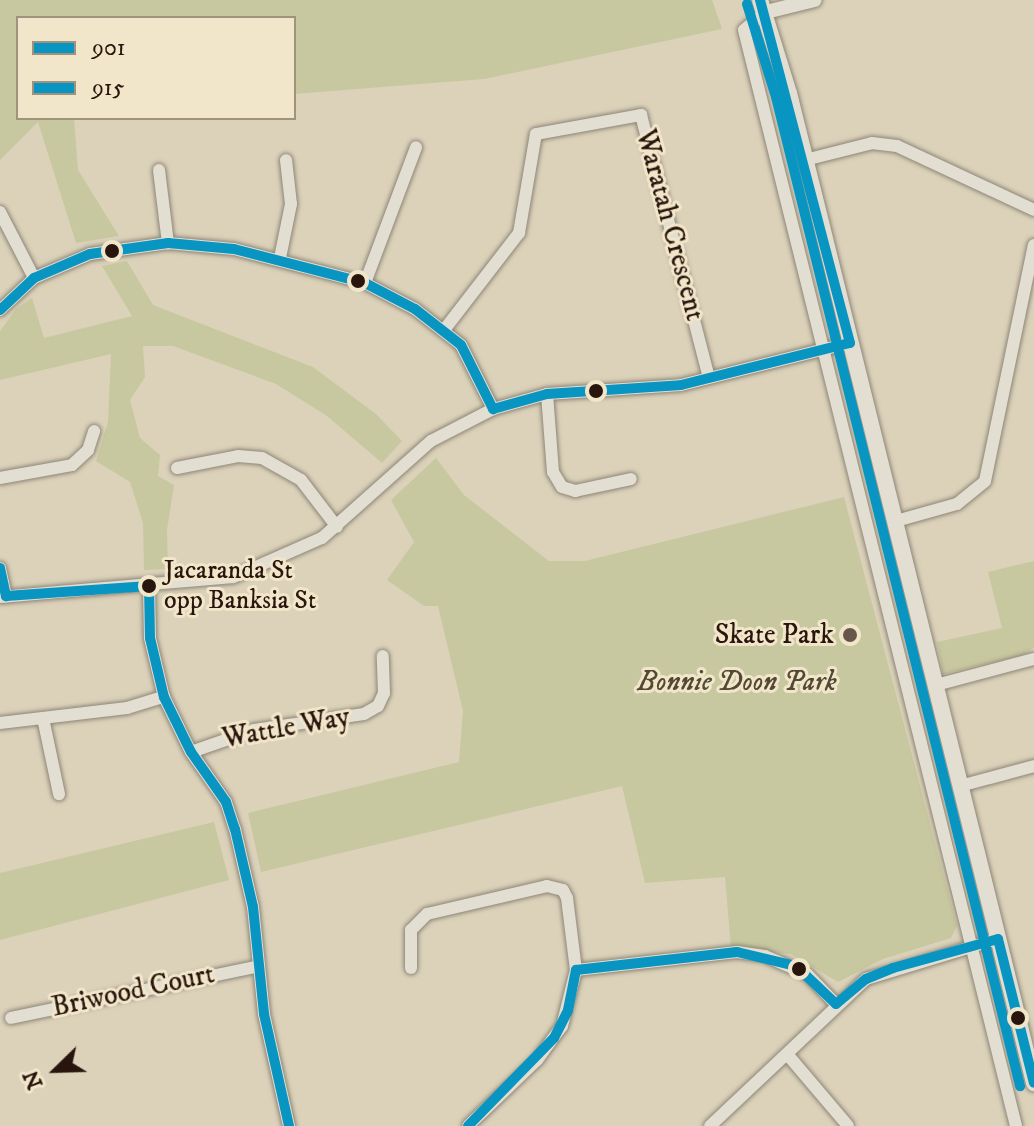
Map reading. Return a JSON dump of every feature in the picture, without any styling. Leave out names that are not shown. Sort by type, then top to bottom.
[{"type":"main road","points":[[763,6],[896,521],[1034,1083]]},
{"type":"street","points":[[815,0],[763,6],[744,30],[1016,1126]]},
{"type":"street","name":"Waratah Crescent","points":[[444,330],[519,233],[536,134],[641,115],[709,377]]},
{"type":"street","points":[[805,160],[872,143],[897,146],[1034,210]]},
{"type":"street","points":[[365,283],[416,147]]},
{"type":"street","points":[[280,258],[291,204],[286,160]]},
{"type":"street","points":[[159,170],[168,243]]},
{"type":"street","points":[[0,212],[34,278]]},
{"type":"street","points":[[0,310],[34,278],[90,254],[168,243],[280,258],[365,283],[444,330],[474,364],[493,409]]},
{"type":"street","points":[[896,521],[957,504],[985,481],[1034,245]]},
{"type":"street","points":[[0,568],[3,597],[233,577],[302,549],[337,527],[431,441],[493,409],[547,394],[664,388],[850,343]]},
{"type":"street","points":[[547,394],[553,472],[562,487],[575,491],[631,479]]},
{"type":"street","points":[[0,478],[72,465],[88,450],[94,431]]},
{"type":"street","points":[[177,468],[238,456],[262,458],[301,480],[337,527]]},
{"type":"street","points":[[149,586],[150,638],[164,697],[191,752],[226,802],[235,829],[253,907],[256,967],[289,1126]]},
{"type":"street","name":"Wattle Way","points":[[191,752],[266,727],[364,714],[378,706],[384,693],[383,656]]},
{"type":"street","points":[[936,685],[1034,659]]},
{"type":"street","points":[[0,723],[127,708],[164,697]]},
{"type":"street","points":[[43,718],[59,794]]},
{"type":"street","points":[[960,786],[1034,766]]},
{"type":"street","points":[[411,968],[411,930],[427,914],[556,887],[563,890],[571,913],[576,970],[568,1010],[554,1038],[468,1126]]},
{"type":"street","points":[[710,1126],[866,979],[998,939]]},
{"type":"street","points":[[576,970],[737,952],[765,956],[807,974],[836,1004]]},
{"type":"street","name":"Briwood Court","points":[[11,1018],[256,967]]},
{"type":"street","points":[[787,1054],[848,1126]]},
{"type":"green space","points":[[0,0],[712,0],[722,29],[484,79],[296,94],[296,16],[16,16],[16,120],[74,120],[78,170],[119,236],[76,243],[38,122],[0,160]]},
{"type":"green space","points":[[127,261],[153,305],[313,367],[376,414],[402,441],[382,463],[327,416],[276,384],[173,346],[143,346],[145,377],[130,400],[140,438],[160,455],[158,476],[174,485],[167,530],[168,569],[144,570],[143,523],[130,482],[96,461],[108,422],[111,354],[0,380],[0,331],[16,309],[32,298],[44,338],[132,316],[102,266]]},
{"type":"green space","name":"Bonnie Doon Park","points":[[436,458],[464,495],[549,561],[585,561],[844,497],[957,926],[951,938],[883,959],[838,982],[791,954],[731,948],[725,877],[645,883],[622,786],[261,872],[248,813],[459,762],[463,711],[438,606],[424,606],[387,580],[414,542],[391,500]]},
{"type":"green space","points":[[1034,561],[1034,647],[1023,655],[943,674],[937,642],[1002,628],[988,572]]},
{"type":"green space","points":[[214,822],[229,880],[0,940],[0,873]]},
{"type":"transit line","name":"901","points":[[0,310],[34,278],[90,254],[168,243],[234,249],[365,283],[415,309],[461,345],[493,409],[547,394],[681,385],[850,343],[760,0]]},
{"type":"transit line","name":"915","points":[[747,4],[776,97],[1020,1086]]},
{"type":"transit line","name":"901","points":[[0,568],[6,596],[149,586],[150,638],[164,697],[191,752],[226,802],[235,829],[253,907],[264,1014],[289,1126]]},
{"type":"transit line","name":"901","points":[[468,1126],[554,1038],[568,1010],[576,970],[737,952],[796,966],[836,1004],[866,979],[893,968],[998,939],[1034,1083]]},
{"type":"place","name":"Jacaranda St opp Banksia St","points":[[149,586]]},
{"type":"place","name":"Skate Park","points":[[850,635]]}]
